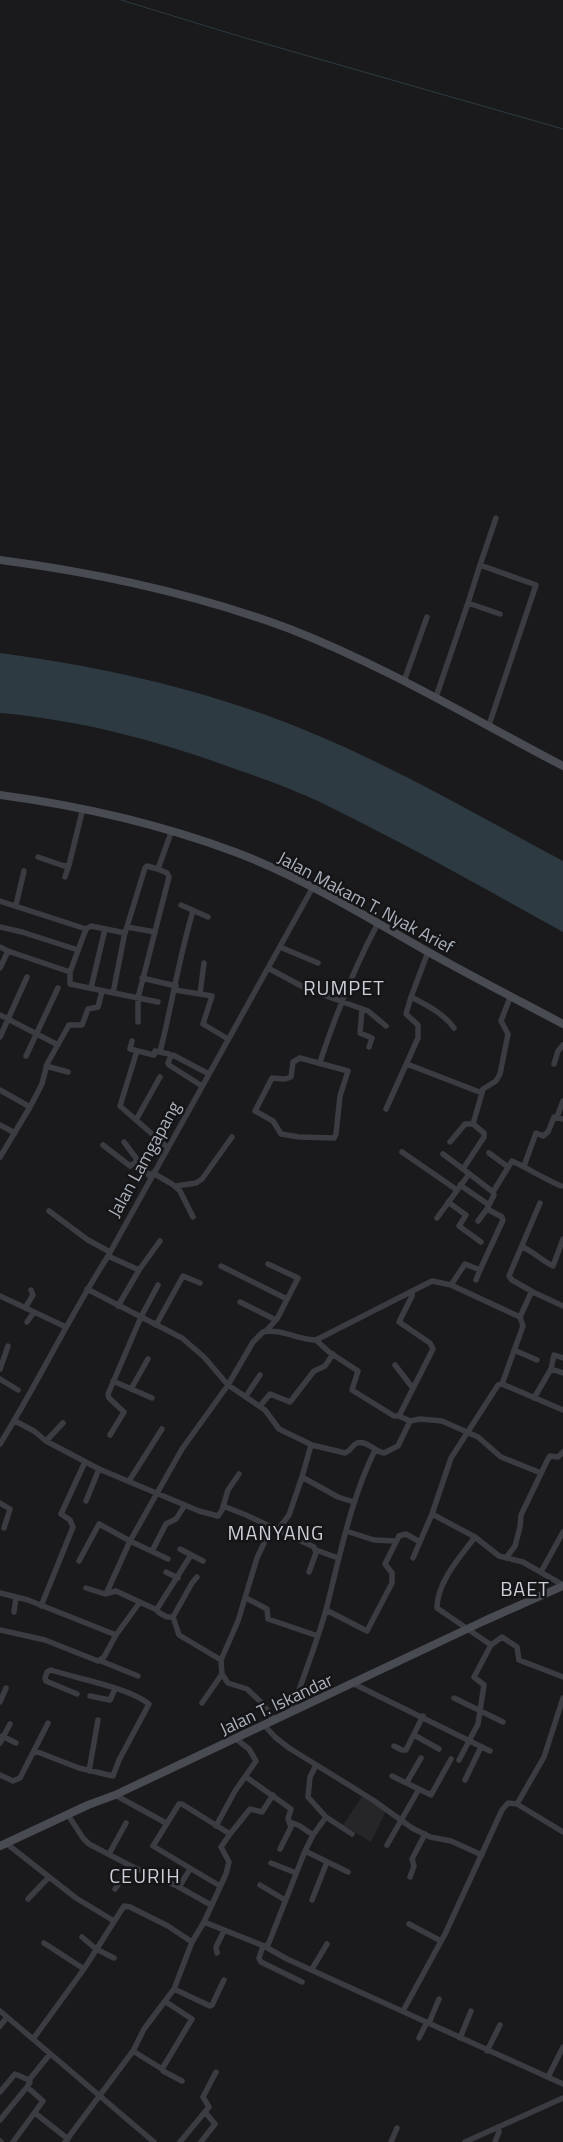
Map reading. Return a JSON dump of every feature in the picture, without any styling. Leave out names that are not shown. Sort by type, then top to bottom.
[{"type":"street","points":[[436,696],[496,518]]},
{"type":"street","points":[[0,560],[91,574],[231,609],[307,636],[404,680],[490,723],[563,766]]},
{"type":"street","points":[[480,566],[536,585],[490,723]]},
{"type":"street","points":[[468,603],[500,614]]},
{"type":"street","points":[[404,680],[427,617]]},
{"type":"street","name":"Jalan Makam T. Nyak Arief","points":[[0,795],[115,814],[172,830],[236,852],[313,887],[428,952],[563,1024]]},
{"type":"street","points":[[65,877],[83,808]]},
{"type":"street","points":[[158,869],[172,830]]},
{"type":"street","points":[[38,857],[64,866],[69,865]]},
{"type":"street","points":[[113,993],[126,930],[145,868],[147,866],[158,869],[167,873],[169,878],[142,978],[138,998],[138,1022]]},
{"type":"street","points":[[16,905],[24,871]]},
{"type":"street","name":"Jalan Lamgapang","points":[[0,1444],[3,1433],[15,1421],[313,887]]},
{"type":"street","points":[[0,901],[86,929]]},
{"type":"street","points":[[181,905],[208,917]]},
{"type":"street","points":[[160,1052],[180,959],[193,911]]},
{"type":"street","points":[[320,1062],[341,1001],[359,958],[378,923]]},
{"type":"street","points":[[155,932],[105,929],[91,926],[86,929],[70,972],[70,984],[158,1002]]},
{"type":"street","points":[[0,927],[78,950]]},
{"type":"street","points":[[90,988],[105,929]]},
{"type":"street","points":[[0,947],[70,972]]},
{"type":"street","points":[[280,947],[318,963]]},
{"type":"street","points":[[0,968],[8,951]]},
{"type":"street","points":[[386,1109],[407,1064],[419,1031],[416,1021],[406,1014],[428,952]]},
{"type":"street","points":[[200,994],[204,963]]},
{"type":"street","points":[[268,968],[307,989],[368,1011],[386,1026]]},
{"type":"street","points":[[0,1037],[27,977]]},
{"type":"street","points":[[142,978],[210,996],[212,998],[203,1022],[204,1026],[228,1040]]},
{"type":"street","points":[[26,1056],[58,988]]},
{"type":"street","points":[[0,1157],[30,1107],[42,1084],[46,1066],[69,1025],[82,1025],[88,1009],[98,1007],[102,991]]},
{"type":"street","points":[[473,1124],[483,1089],[496,1081],[500,1074],[508,1034],[501,1021],[511,995]]},
{"type":"street","points":[[411,997],[424,1003],[449,1021],[454,1028]]},
{"type":"street","points":[[362,1010],[360,1033],[372,1038],[369,1047]]},
{"type":"street","points":[[0,1015],[58,1045]]},
{"type":"street","points":[[132,1041],[130,1049],[154,1055],[155,1051],[168,1054]]},
{"type":"street","points":[[554,1064],[555,1056],[563,1045]]},
{"type":"street","points":[[136,1054],[120,1103],[121,1107],[167,1147]]},
{"type":"street","points":[[202,1086],[169,1065],[171,1056],[173,1055],[209,1074]]},
{"type":"street","points":[[297,1059],[320,1062],[348,1071],[340,1096],[335,1136],[329,1139],[280,1133],[274,1122],[255,1111],[267,1087],[273,1078],[285,1079],[291,1077],[293,1062],[297,1059]]},
{"type":"street","points":[[407,1064],[482,1093]]},
{"type":"street","points":[[46,1066],[68,1072]]},
{"type":"street","points":[[136,1120],[160,1077]]},
{"type":"street","points":[[0,1090],[30,1107]]},
{"type":"street","points":[[524,1166],[536,1133],[543,1136],[548,1132],[554,1117],[560,1118],[563,1101]]},
{"type":"street","points":[[450,1142],[465,1124],[473,1124],[484,1133],[484,1137],[463,1169]]},
{"type":"street","points":[[0,1125],[16,1133]]},
{"type":"street","points":[[176,1186],[196,1183],[202,1178],[232,1138]]},
{"type":"street","points":[[124,1142],[152,1176],[176,1186],[183,1195],[193,1218]]},
{"type":"street","points":[[102,1145],[130,1166],[138,1160]]},
{"type":"street","points":[[402,1152],[488,1207],[503,1220],[476,1280]]},
{"type":"street","points":[[489,1152],[508,1167]]},
{"type":"street","points":[[443,1154],[493,1192]]},
{"type":"street","points":[[478,1221],[488,1207],[494,1195],[493,1192],[512,1161],[534,1171],[538,1176],[561,1186]]},
{"type":"street","points":[[437,1218],[469,1174]]},
{"type":"street","points":[[448,1202],[466,1215],[459,1226],[481,1242]]},
{"type":"street","points":[[540,1203],[509,1276],[512,1280],[533,1292],[563,1306]]},
{"type":"street","points":[[49,1211],[109,1254],[139,1270]]},
{"type":"street","points":[[523,1246],[539,1254],[542,1260],[553,1266],[563,1239]]},
{"type":"street","points":[[118,1306],[139,1270],[160,1240]]},
{"type":"street","points":[[106,1594],[130,1541],[186,1443],[228,1385],[254,1342],[276,1320],[298,1278],[268,1264]]},
{"type":"street","points":[[450,1285],[465,1264],[480,1270]]},
{"type":"street","points":[[221,1266],[287,1299]]},
{"type":"street","points":[[156,1325],[183,1276],[186,1275],[200,1283]]},
{"type":"street","points":[[316,1340],[432,1281],[450,1285],[520,1318],[523,1326],[502,1384],[494,1389],[451,1458],[432,1514],[413,1558]]},
{"type":"street","points":[[110,1435],[124,1412],[108,1396],[140,1317],[158,1285]]},
{"type":"street","points":[[87,1289],[177,1335],[193,1346],[228,1385],[260,1406],[278,1429],[311,1445],[345,1453],[349,1452],[355,1444],[360,1443],[384,1453],[398,1446],[410,1421]]},
{"type":"street","points":[[25,1308],[32,1297],[31,1290]]},
{"type":"street","points":[[399,1416],[412,1387],[433,1349],[430,1342],[399,1322],[412,1296],[412,1291]]},
{"type":"street","points":[[520,1318],[533,1292]]},
{"type":"street","points":[[0,1297],[66,1327]]},
{"type":"street","points":[[0,1297],[66,1327]]},
{"type":"street","points":[[240,1302],[276,1320]]},
{"type":"street","points":[[27,1322],[34,1312]]},
{"type":"street","points":[[266,1331],[316,1340],[358,1371],[352,1390],[396,1417],[399,1416],[410,1421],[435,1419],[468,1432],[501,1457],[541,1473]]},
{"type":"street","points":[[0,1369],[8,1346]]},
{"type":"street","points":[[514,1350],[537,1360]]},
{"type":"street","points":[[260,1406],[270,1394],[290,1402],[314,1371],[325,1366],[333,1354]]},
{"type":"street","points":[[534,1398],[551,1369],[554,1355],[563,1358]]},
{"type":"street","points":[[131,1389],[148,1359]]},
{"type":"street","points":[[395,1365],[412,1387]]},
{"type":"street","points":[[551,1369],[563,1373]]},
{"type":"street","points":[[246,1396],[260,1374]]},
{"type":"street","points":[[0,1379],[18,1390]]},
{"type":"street","points":[[113,1381],[152,1398]]},
{"type":"street","points":[[502,1384],[563,1410]]},
{"type":"street","points":[[15,1421],[34,1431],[46,1441],[99,1469],[157,1494],[218,1516],[228,1490],[239,1474]]},
{"type":"street","points":[[46,1441],[63,1423]]},
{"type":"street","points":[[130,1481],[162,1429]]},
{"type":"street","points":[[277,1531],[289,1515],[311,1445]]},
{"type":"street","points":[[291,1712],[326,1610],[354,1502],[375,1450]]},
{"type":"street","points":[[506,1558],[515,1546],[521,1515],[550,1456],[558,1457],[563,1452]]},
{"type":"street","points":[[41,1606],[74,1527],[70,1520],[61,1514],[85,1462]]},
{"type":"street","points":[[86,1501],[99,1469]]},
{"type":"street","points":[[302,1477],[338,1497],[354,1502]]},
{"type":"street","points":[[0,1503],[10,1509],[4,1528]]},
{"type":"street","points":[[152,1551],[166,1524],[176,1519],[185,1505]]},
{"type":"street","points":[[223,1506],[246,1515],[316,1550],[338,1558]]},
{"type":"street","points":[[432,1514],[475,1538],[499,1556],[523,1562],[563,1586]]},
{"type":"street","points":[[79,1561],[99,1524],[168,1559]]},
{"type":"street","points":[[271,1528],[257,1558],[238,1621],[221,1660],[222,1674],[230,1685],[247,1689],[263,1704],[274,1720]]},
{"type":"street","points":[[346,1531],[374,1540],[396,1541]]},
{"type":"street","points":[[541,1572],[563,1532]]},
{"type":"street","points":[[326,1610],[368,1631],[392,1584],[392,1573],[385,1564],[396,1541],[402,1534],[420,1542]]},
{"type":"street","points":[[475,1538],[451,1570],[436,1606],[443,1614],[491,1645]]},
{"type":"street","points":[[180,1549],[203,1561]]},
{"type":"street","points":[[309,1572],[316,1550]]},
{"type":"street","points":[[157,1610],[191,1555]]},
{"type":"street","points":[[166,1572],[192,1583]]},
{"type":"street","points":[[197,1577],[174,1617],[179,1635],[221,1660]]},
{"type":"street","name":"Jalan T. Iskandar","points":[[4,1845],[68,1815],[115,1796],[563,1586]]},
{"type":"street","points":[[86,1588],[106,1594],[114,1590],[157,1610],[167,1618],[174,1617]]},
{"type":"street","points":[[0,1593],[41,1606],[116,1636]]},
{"type":"street","points":[[14,1612],[16,1597]]},
{"type":"street","points":[[246,1598],[267,1609],[268,1619],[318,1636]]},
{"type":"street","points":[[100,1661],[140,1602]]},
{"type":"street","points":[[0,1630],[45,1640],[138,1676]]},
{"type":"street","points":[[459,1760],[478,1724],[484,1685],[474,1677],[491,1645],[502,1637],[517,1647],[519,1660],[563,1677]]},
{"type":"street","points":[[35,1751],[89,1771],[113,1776],[119,1760],[149,1706],[148,1702],[115,1689],[51,1670],[47,1672],[46,1681],[77,1694]]},
{"type":"street","points":[[202,1703],[222,1674]]},
{"type":"street","points":[[354,1684],[423,1716],[490,1751]]},
{"type":"street","points":[[0,1702],[6,1688]]},
{"type":"street","points":[[90,1696],[110,1700],[115,1689]]},
{"type":"street","points":[[454,1698],[502,1722]]},
{"type":"street","points":[[517,1804],[544,1757],[563,1698]]},
{"type":"street","points":[[394,1746],[406,1750],[423,1716]]},
{"type":"street","points":[[89,1771],[98,1720]]},
{"type":"street","points":[[0,1774],[11,1780],[18,1780],[35,1751],[48,1723]]},
{"type":"street","points":[[0,1743],[10,1724]]},
{"type":"street","points":[[264,1725],[289,1748],[425,1834],[433,1838],[450,1841],[482,1855]]},
{"type":"street","points":[[414,1735],[439,1749]]},
{"type":"street","points":[[2,1736],[16,1743]]},
{"type":"street","points":[[216,1826],[228,1802],[254,1766],[256,1759],[236,1739]]},
{"type":"street","points":[[465,1780],[481,1747]]},
{"type":"street","points":[[407,1782],[421,1758]]},
{"type":"street","points":[[392,1776],[431,1795],[451,1759]]},
{"type":"street","points":[[316,1765],[310,1777],[308,1797],[326,1817],[352,1834]]},
{"type":"street","points":[[246,1777],[292,1809],[288,1819],[291,1828],[280,1848]]},
{"type":"street","points":[[387,1845],[419,1788]]},
{"type":"street","points":[[35,2113],[67,2140],[100,2097],[133,2052],[144,2030],[174,1989],[192,1942],[204,1922],[226,1874],[229,1862],[221,1847],[249,1810],[262,1812],[273,1795]]},
{"type":"street","points":[[115,1796],[166,1823]]},
{"type":"street","points":[[403,2011],[441,1941],[508,1803],[517,1804],[563,1832]]},
{"type":"street","points":[[220,1886],[153,1846],[178,1805],[182,1804],[230,1834]]},
{"type":"street","points":[[68,1815],[86,1841],[131,1866],[179,1887],[211,1905]]},
{"type":"street","points":[[302,1982],[261,1962],[259,1958],[264,1946],[270,1941],[305,1851],[313,1835],[326,1817]]},
{"type":"street","points":[[290,1822],[313,1835]]},
{"type":"street","points":[[109,1854],[126,1823]]},
{"type":"street","points":[[410,1877],[414,1866],[412,1859],[425,1834]]},
{"type":"street","points":[[4,1845],[33,1864],[48,1878],[76,1898],[114,1921]]},
{"type":"street","points":[[305,1851],[348,1872]]},
{"type":"street","points":[[312,1900],[327,1862]]},
{"type":"street","points":[[271,1863],[296,1873]]},
{"type":"street","points":[[115,1889],[131,1866]]},
{"type":"street","points":[[179,1887],[190,1869]]},
{"type":"street","points":[[28,1899],[48,1878]]},
{"type":"street","points":[[260,1885],[285,1900]]},
{"type":"street","points":[[33,2039],[84,1969],[121,1909],[126,1905],[168,1926],[192,1942]]},
{"type":"street","points":[[204,1922],[264,1946],[287,1959],[563,2084]]},
{"type":"street","points":[[409,1924],[441,1941]]},
{"type":"street","points":[[217,1953],[216,1948],[224,1931]]},
{"type":"street","points":[[82,1937],[96,1949],[114,1958]]},
{"type":"street","points":[[44,1943],[84,1969]]},
{"type":"street","points":[[312,1969],[327,1944]]},
{"type":"street","points":[[174,1989],[210,2006],[224,1980]]},
{"type":"street","points":[[419,2038],[439,1999]]},
{"type":"street","points":[[162,2068],[192,2019],[166,2002]]},
{"type":"street","points":[[0,2011],[154,2142]]},
{"type":"street","points":[[460,2038],[471,2011]]},
{"type":"street","points":[[0,2026],[7,2017]]},
{"type":"street","points":[[487,2051],[500,2026]]},
{"type":"street","points":[[548,2076],[563,2047]]},
{"type":"street","points":[[133,2052],[182,2081]]},
{"type":"street","points":[[0,2120],[27,2087],[30,2082],[29,2080],[50,2054]]},
{"type":"street","points":[[180,2142],[209,2107],[203,2097],[216,2072]]},
{"type":"street","points":[[0,2092],[15,2074],[29,2080]]},
{"type":"street","points":[[17,2141],[44,2102],[27,2087]]},
{"type":"street","points":[[465,2142],[563,2098]]},
{"type":"street","points":[[201,2142],[215,2124],[205,2112]]},
{"type":"street","points":[[496,2141],[499,2132],[498,2127]]},
{"type":"street","points":[[391,2142],[398,2128]]},
{"type":"shaded area","points":[[0,653],[117,673],[232,703],[307,731],[405,776],[563,861],[563,932],[368,826],[277,784],[180,750],[121,734],[61,721],[0,713]]},
{"type":"shaded area","points":[[363,1795],[387,1809],[371,1842],[343,1825]]},
{"type":"waterway","points":[[121,0],[242,37],[563,129]]},
{"type":"district","name":"RUMPET","points":[[344,987]]},
{"type":"district","name":"MANYANG","points":[[276,1532]]},
{"type":"district","name":"BAET","points":[[525,1588]]},
{"type":"district","name":"CEURIH","points":[[145,1875]]}]
